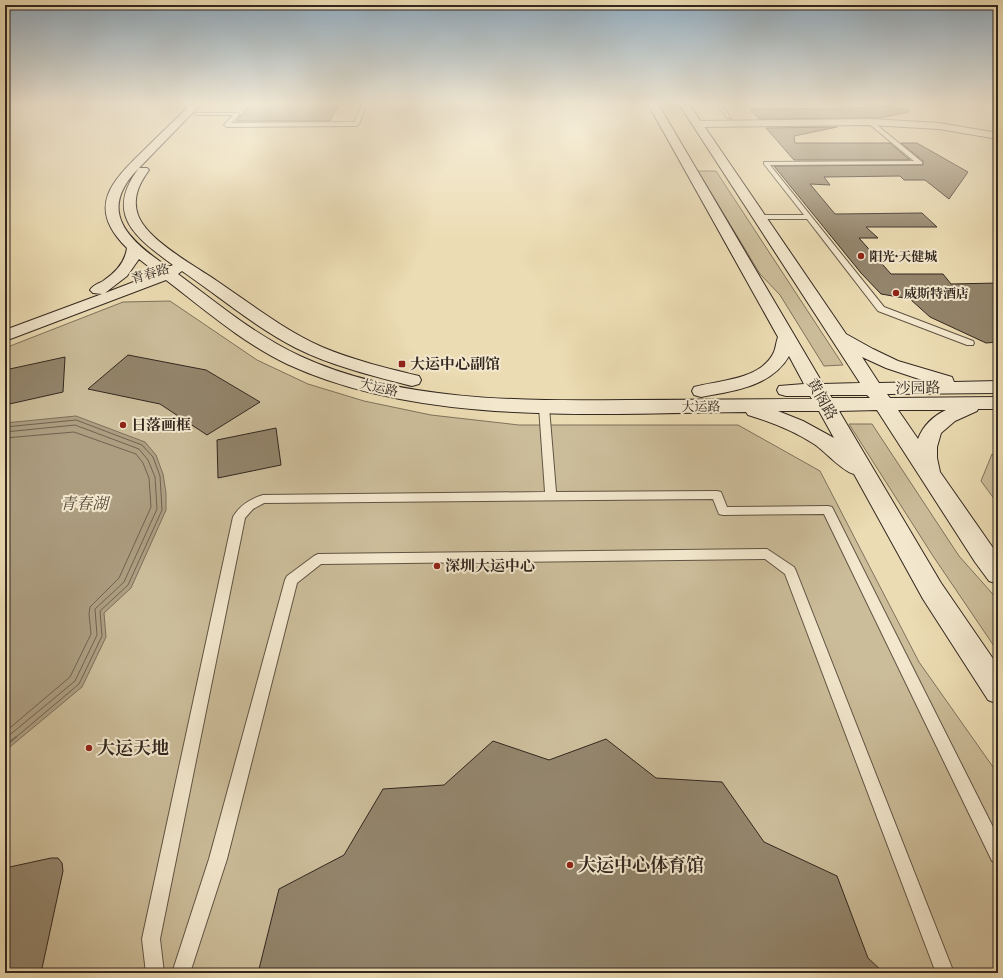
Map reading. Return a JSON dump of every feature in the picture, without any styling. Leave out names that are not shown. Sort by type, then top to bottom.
[{"type":"street","name":"大运路","points":[[152,150],[132,167],[116,189],[111,201],[112,213],[116,225],[124,237],[134,248],[163,271],[262,342],[286,356],[312,368],[379,388],[457,402],[544,407],[724,406],[821,397]]},
{"type":"street","name":"大运路","points":[[161,150],[145,167],[132,186],[129,196],[129,207],[139,229],[159,247],[262,320],[316,351],[378,372],[417,381],[505,391],[701,391],[842,397]]},
{"type":"street","name":"黄阁路","points":[[679,150],[932,591],[998,690]]},
{"type":"street","points":[[714,150],[998,574]]},
{"type":"street","points":[[102,294],[132,258],[134,248]]},
{"type":"street","name":"青春路","points":[[5,336],[102,294],[182,264]]},
{"type":"street","points":[[102,294],[163,292],[191,295],[201,299]]},
{"type":"street","name":"青春路","points":[[5,324],[102,294]]},
{"type":"street","points":[[836,333],[854,346],[897,367],[994,395]]},
{"type":"street","points":[[701,391],[736,384],[754,378],[770,368],[780,359],[785,349],[786,337]]},
{"type":"street","points":[[931,476],[925,457],[926,444],[932,431],[941,420],[955,412],[972,407],[994,395]]},
{"type":"street","name":"沙园路","points":[[842,397],[994,395]]},
{"type":"street","points":[[724,406],[767,414],[790,422],[832,448],[852,464],[871,486]]},
{"type":"lane","points":[[905,150],[920,162],[766,163],[881,309],[970,343]]},
{"type":"lane","points":[[759,217],[809,217]]},
{"type":"lane","points":[[544,407],[551,496]]},
{"type":"lane","points":[[155,973],[151,939],[239,517],[244,510],[252,504],[263,499],[717,495],[723,510],[828,510],[998,855]]},
{"type":"lane","points":[[181,973],[218,859],[291,580],[318,559],[767,554],[790,571],[945,973]]},
{"type":"shaded area","points":[[698,171],[716,171],[843,365],[824,366],[780,295],[760,274]]},
{"type":"shaded area","name":"深圳大运中心","points":[[170,301],[257,360],[308,384],[364,401],[431,415],[519,425],[738,425],[820,471],[919,662],[998,774],[998,973],[5,973],[5,348],[123,302]]},
{"type":"shaded area","points":[[849,424],[872,424],[959,556],[998,600],[998,652],[933,556]]},
{"type":"shaded area","points":[[992,454],[998,461],[998,504],[981,481]]},
{"type":"water","name":"青春湖","points":[[76,416],[145,442],[156,455],[163,474],[166,493],[166,510],[131,588],[104,613],[106,637],[82,687],[5,751],[5,423]]},
{"type":"building","points":[[785,150],[898,150],[910,160],[794,160]]},
{"type":"building","name":"阳光·天健城","points":[[909,150],[929,150],[968,172],[949,199],[925,180],[904,180],[900,176],[824,177],[830,185],[810,184],[835,214],[922,213],[937,227],[866,227],[878,238],[859,238],[891,274],[943,274],[951,284],[998,283],[998,342],[986,343],[930,317],[910,299],[881,294],[861,273],[774,166],[923,165],[923,161]]},
{"type":"building","points":[[128,355],[206,370],[260,402],[207,435],[160,404],[88,389]]},
{"type":"building","points":[[65,357],[63,392],[5,405],[5,370]]},
{"type":"building","points":[[276,428],[281,465],[218,478],[217,440]]},
{"type":"building","name":"大运中心体育馆","points":[[606,739],[656,778],[722,782],[764,842],[837,876],[868,958],[884,973],[258,973],[279,889],[344,855],[383,789],[444,785],[493,741],[549,760]]},
{"type":"building","points":[[51,858],[58,858],[62,863],[63,871],[41,973],[5,973],[5,868]]},
{"type":"place","name":"阳光·天健城","points":[[861,256]]},
{"type":"place","name":"威斯特酒店","points":[[896,293]]},
{"type":"place","name":"大运中心副馆","points":[[402,364]]},
{"type":"place","name":"日落画框","points":[[123,425]]},
{"type":"place","name":"深圳大运中心","points":[[437,566]]},
{"type":"place","name":"大运天地","points":[[89,748]]},
{"type":"place","name":"大运中心体育馆","points":[[570,865]]}]
